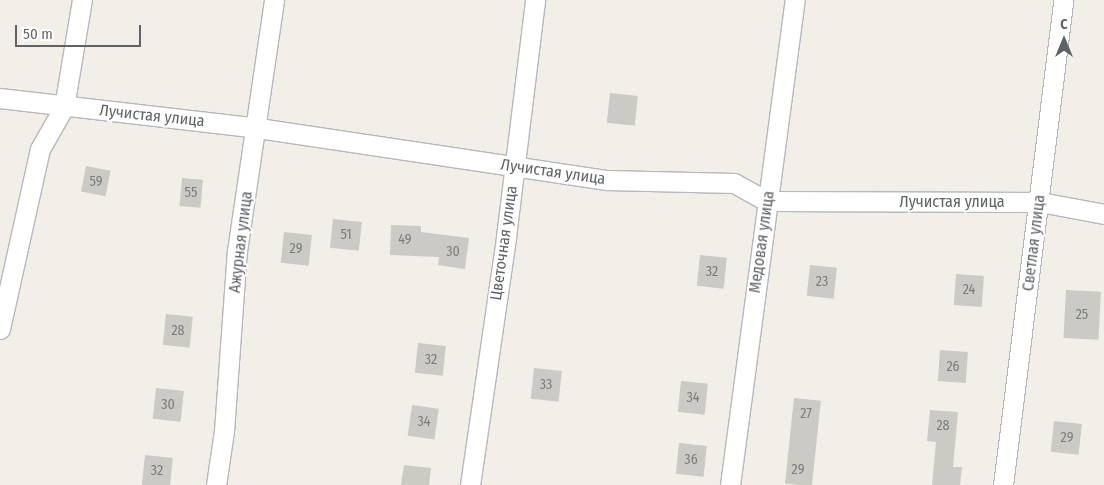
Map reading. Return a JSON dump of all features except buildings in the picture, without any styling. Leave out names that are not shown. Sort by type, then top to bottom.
[{"type":"street","points":[[0,329],[40,149],[64,106],[82,0]]},
{"type":"street","name":"Ажурная улица","points":[[216,485],[224,431],[237,251],[258,128],[274,0]]},
{"type":"street","name":"Цветочная улица","points":[[470,485],[514,168],[535,0]]},
{"type":"street","name":"Медовая улица","points":[[730,485],[795,0]]},
{"type":"street","name":"Светлая улица","points":[[1003,485],[1040,202],[1063,0]]},
{"type":"street","name":"Лучистая улица","points":[[0,98],[258,128],[514,168],[608,180],[734,183],[767,201],[1040,202],[1104,214]]}]
